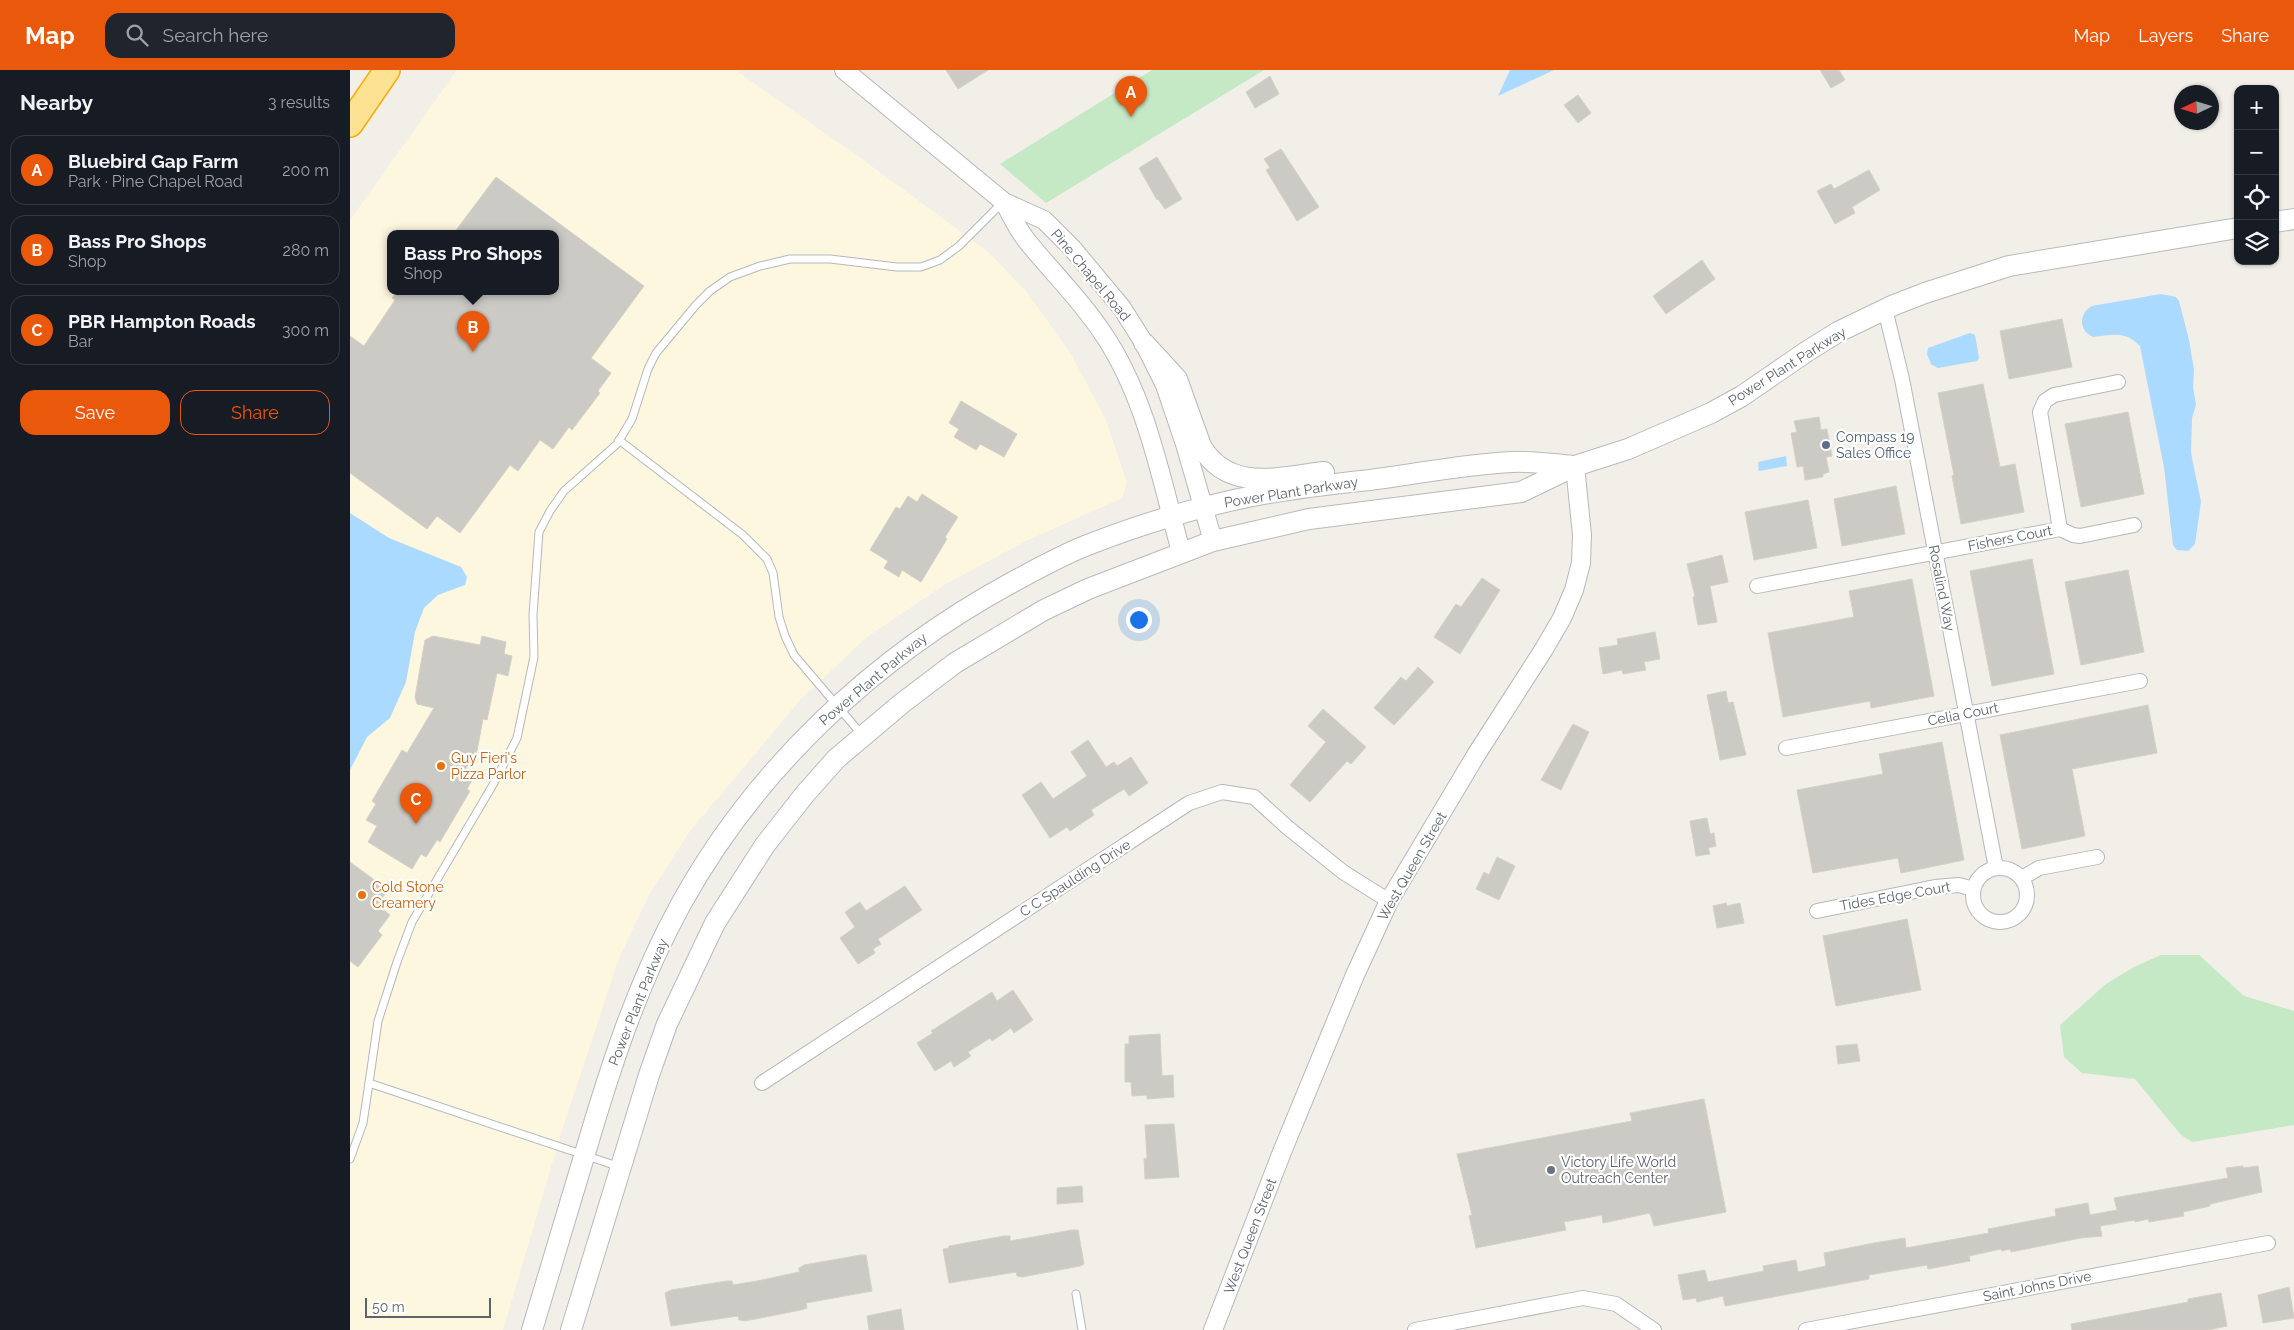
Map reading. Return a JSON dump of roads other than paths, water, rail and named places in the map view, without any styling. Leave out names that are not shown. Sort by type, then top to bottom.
[{"type":"highway","points":[[350,124],[387,70]]},
{"type":"main road","points":[[2279,221],[2294,219]]},
{"type":"main road","name":"Power Plant Parkway","points":[[572,1330],[620,1168],[667,1024],[714,923],[765,845],[805,794],[836,759],[947,669],[986,643],[1044,610],[1088,589],[1213,541],[1309,519],[1521,492],[1574,466],[1628,449],[1711,414],[1742,396],[1822,342],[1885,309],[1925,293],[2009,266],[2234,229]]},
{"type":"main road","points":[[1144,343],[1177,378],[1206,455],[1218,466],[1232,474],[1247,479],[1264,479],[1363,468],[1402,476]]},
{"type":"main road","name":"Power Plant Parkway","points":[[532,1330],[611,1067],[631,1011],[657,952],[682,903],[703,867],[747,805],[802,740],[882,668],[925,634],[968,607],[1082,548],[1172,517],[1259,495],[1402,476],[1514,462],[1574,466]]},
{"type":"street","name":"Pine Chapel Road","points":[[844,70],[1004,202],[1044,220],[1072,248],[1122,308],[1144,343],[1165,384],[1186,444],[1213,541]]},
{"type":"street","name":"Pine Chapel Road","points":[[1004,202],[1026,240],[1068,287],[1103,333],[1122,368],[1149,435],[1181,552]]},
{"type":"street","name":"Rosalind Way","points":[[1885,309],[1902,379],[1996,868]]},
{"type":"street","name":"Fishers Court","points":[[1756,586],[2060,529],[2040,412],[2045,401],[2054,395],[2118,382]]},
{"type":"street","name":"West Queen Street","points":[[1214,1330],[1282,1152],[1355,975],[1389,901],[1476,755],[1544,649],[1562,618],[1574,590],[1580,563],[1582,535],[1574,466]]},
{"type":"street","points":[[2060,529],[2080,536],[2134,525]]},
{"type":"street","name":"Celia Court","points":[[1786,748],[2140,681]]},
{"type":"street","name":"C C Spaulding Drive","points":[[762,1083],[1189,803],[1222,792],[1254,797],[1287,827],[1343,872],[1389,901]]},
{"type":"street","points":[[2022,878],[2039,868],[2097,857]]},
{"type":"street","points":[[1996,868],[2011,869],[2022,878],[2028,894],[2027,903],[2018,917],[2010,921],[1993,922],[1979,913],[1973,897],[1973,889],[1982,875],[1996,868]]},
{"type":"street","name":"Tides Edge Court","points":[[1817,911],[1942,886],[1959,885],[1973,889]]},
{"type":"street","name":"Saint Johns Drive","points":[[1806,1330],[2268,1243]]},
{"type":"street","points":[[1415,1330],[1583,1298],[1616,1304],[1654,1330]]},
{"type":"lane","points":[[350,1158],[363,1123],[378,1021],[396,962],[412,922],[494,783],[516,738],[534,657],[533,615],[540,532],[550,511],[564,491],[600,460],[619,440],[632,419],[648,369],[656,353],[694,307],[710,291],[730,277],[760,266],[790,259],[830,259],[897,267],[920,266],[940,260],[959,246],[1004,202]]},
{"type":"lane","points":[[619,440],[743,535],[767,559],[773,573],[779,617],[785,636],[794,654],[863,736]]},
{"type":"lane","points":[[369,1083],[620,1168]]},
{"type":"lane","points":[[1076,1294],[1082,1330]]},
{"type":"water","points":[[1510,70],[1554,70],[1498,96]]},
{"type":"water","points":[[2161,294],[2176,297],[2179,301],[2194,370],[2193,387],[2196,405],[2192,418],[2191,453],[2201,502],[2195,544],[2188,551],[2177,550],[2173,545],[2164,467],[2140,346],[2124,336],[2093,337],[2085,330],[2082,322],[2085,313],[2092,306]]},
{"type":"water","points":[[1970,333],[1975,335],[1979,358],[1977,361],[1938,368],[1931,364],[1927,354],[1928,348]]},
{"type":"water","points":[[1786,456],[1787,466],[1759,471],[1758,462]]},
{"type":"water","points":[[350,513],[389,538],[461,567],[467,577],[465,585],[438,595],[424,608],[415,632],[406,682],[390,718],[367,737],[350,770]]},
{"type":"place","name":"Bluebird Gap Farm","points":[[1131,117]]},
{"type":"place","name":"Bass Pro Shops","points":[[473,352]]},
{"type":"place","name":"Compass 19 Sales Office","points":[[1826,445]]},
{"type":"place","name":"Guy Fieri's Pizza Parlor","points":[[441,766]]},
{"type":"place","name":"PBR Hampton Roads","points":[[416,824]]},
{"type":"place","name":"Cold Stone Creamery","points":[[362,895]]},
{"type":"place","name":"Victory Life World Outreach Center","points":[[1551,1170]]}]
